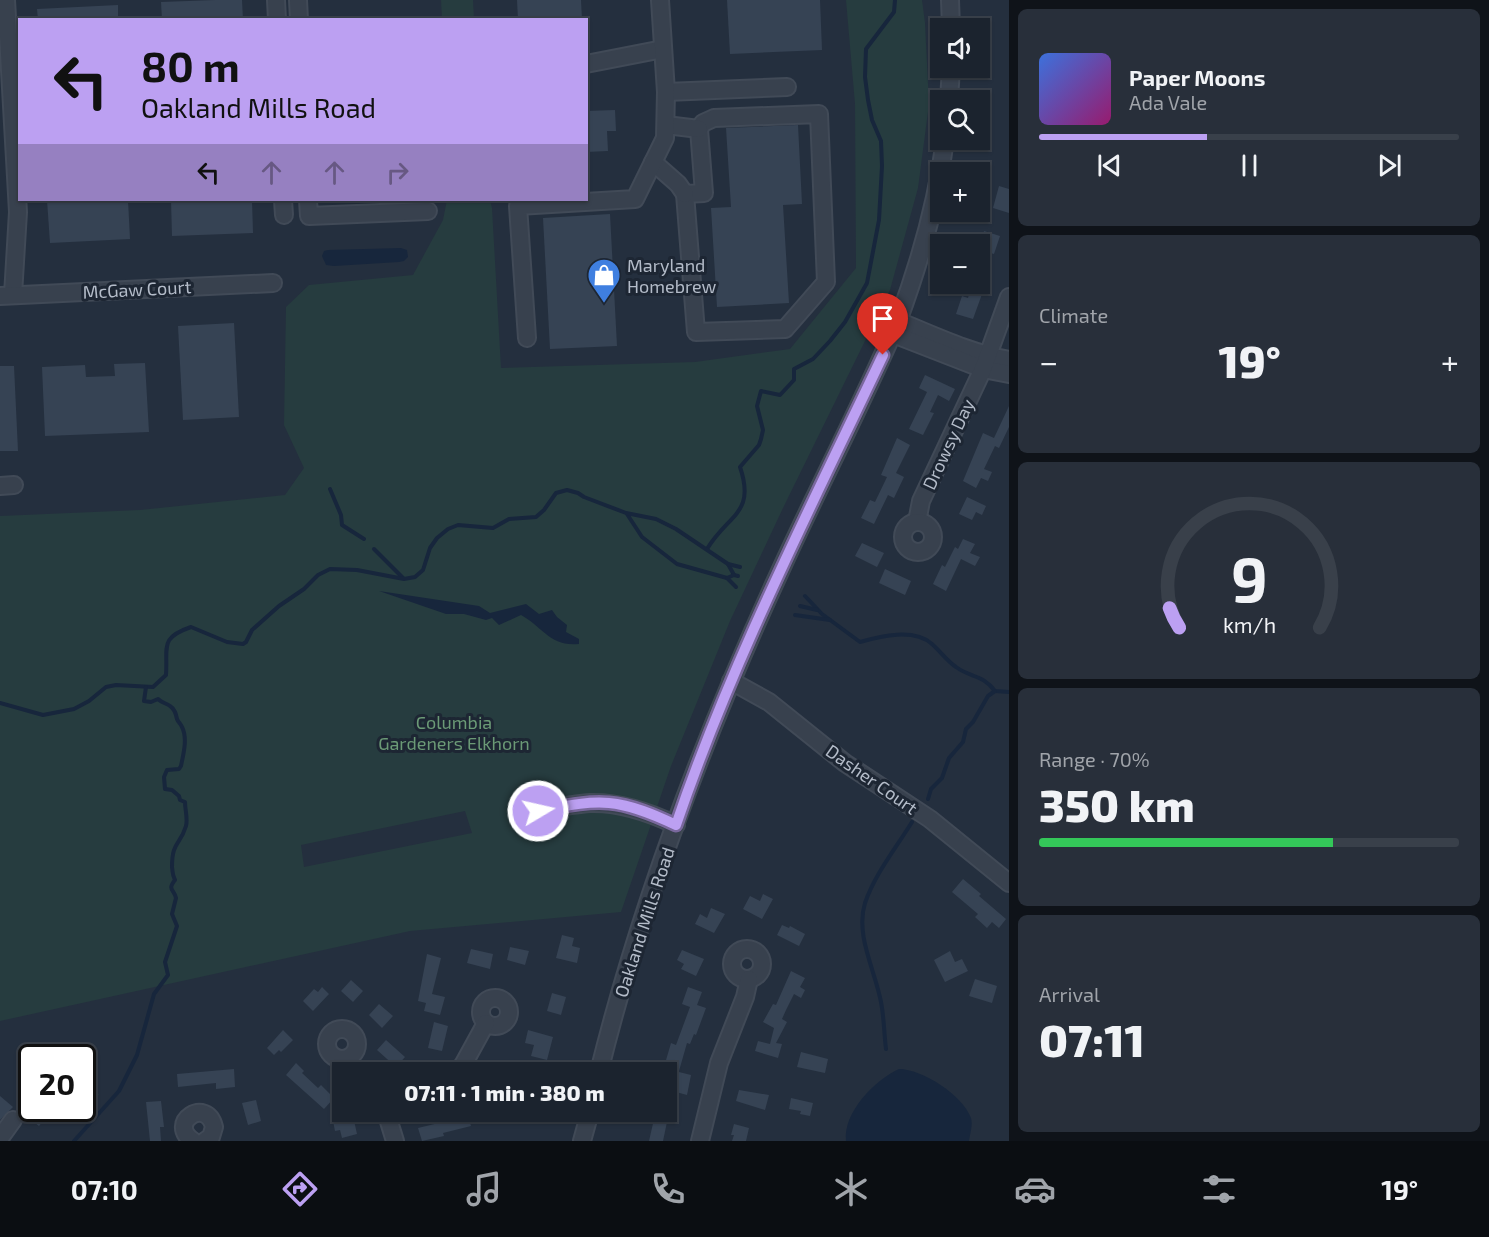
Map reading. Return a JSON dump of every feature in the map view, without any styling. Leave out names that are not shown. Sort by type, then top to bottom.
[{"type":"street","points":[[6,0],[18,212],[6,296]]},
{"type":"street","points":[[276,0],[277,18]]},
{"type":"street","points":[[298,0],[299,18]]},
{"type":"street","points":[[528,338],[518,206],[635,199],[665,138],[666,92],[660,0]]},
{"type":"street","points":[[950,0],[951,18]]},
{"type":"street","points":[[588,64],[663,49]]},
{"type":"street","points":[[666,92],[787,87]]},
{"type":"street","points":[[653,162],[678,184],[685,194],[696,332],[785,329],[826,282],[819,114],[714,118],[703,123],[699,129],[704,193],[685,194]]},
{"type":"street","points":[[666,125],[699,129]]},
{"type":"street","name":"Oakland Mills Road","points":[[602,1062],[632,952],[676,825],[731,681],[782,567],[896,327],[910,289],[932,211],[943,150]]},
{"type":"street","points":[[308,201],[309,216],[428,211]]},
{"type":"street","name":"McGaw Court","points":[[6,296],[273,283]]},
{"type":"street","name":"Drowsy Day","points":[[917,522],[921,501],[986,363],[1009,297]]},
{"type":"street","points":[[896,327],[1009,374]]},
{"type":"street","points":[[986,363],[1009,360]]},
{"type":"street","name":"Dasher Court","points":[[731,681],[769,702],[845,763],[930,819],[1009,884]]},
{"type":"street","points":[[538,811],[588,803],[609,803],[640,810],[676,825]]},
{"type":"street","points":[[700,1141],[719,1063],[745,997],[749,979]]},
{"type":"street","points":[[465,1062],[486,1023]]},
{"type":"street","points":[[192,1141],[186,1135],[184,1126],[188,1118],[196,1113],[206,1114],[213,1122],[213,1132],[206,1141]]},
{"type":"street","points":[[0,1138],[13,1120]]},
{"type":"street","points":[[389,1122],[395,1141]]},
{"type":"street","points":[[582,1141],[587,1122]]},
{"type":"green space","points":[[441,0],[473,0],[474,18],[442,18]]},
{"type":"green space","name":"Columbia Gardeners Elkhorn","points":[[846,0],[922,0],[929,104],[918,188],[890,290],[730,621],[671,766],[621,912],[410,931],[0,1021],[0,516],[140,510],[285,495],[304,468],[284,425],[286,307],[309,285],[413,275],[443,220],[447,201],[490,201],[501,368],[695,362],[790,349],[856,268],[855,104]],"holes":[[[465,811],[472,833],[304,867],[301,845]]]},
{"type":"water","points":[[401,248],[407,250],[408,257],[399,262],[334,266],[326,265],[322,256],[324,251],[328,250]]},
{"type":"water","points":[[379,591],[479,606],[490,613],[526,604],[539,614],[552,610],[567,625],[566,632],[579,639],[579,644],[569,644],[554,639],[521,615],[499,625],[492,618],[486,620],[464,614],[446,614]]},
{"type":"water","points":[[899,1069],[930,1078],[960,1101],[971,1118],[969,1141],[846,1141],[846,1130],[850,1119],[862,1098],[880,1081]]},
{"type":"building","points":[[242,0],[243,18],[162,18],[161,2]]},
{"type":"building","points":[[517,0],[581,0],[582,18],[518,18]]},
{"type":"building","points":[[727,0],[820,0],[822,50],[730,54]]},
{"type":"building","points":[[118,5],[118,18],[38,18],[37,9]]},
{"type":"building","points":[[615,110],[616,131],[607,131],[608,151],[588,152],[588,111]]},
{"type":"building","points":[[798,125],[802,204],[783,205],[789,303],[717,307],[711,208],[731,207],[726,128]]},
{"type":"building","points":[[999,186],[1009,189],[1009,213],[993,208]]},
{"type":"building","points":[[47,201],[128,201],[130,239],[50,243]]},
{"type":"building","points":[[171,201],[252,201],[253,233],[172,236]]},
{"type":"building","points":[[610,214],[617,346],[550,349],[543,218]]},
{"type":"building","points":[[984,231],[1000,236],[994,254],[990,253],[990,234],[983,234]]},
{"type":"building","points":[[969,294],[982,294],[973,319],[956,314],[962,296],[968,298]]},
{"type":"building","points":[[234,323],[239,417],[183,420],[178,326]]},
{"type":"building","points":[[145,363],[149,432],[45,436],[42,367],[85,365],[86,377],[115,376],[114,364]]},
{"type":"building","points":[[0,366],[14,366],[18,451],[0,451]]},
{"type":"building","points":[[925,375],[955,389],[949,401],[938,395],[930,412],[934,413],[923,435],[909,429],[927,392],[919,388]]},
{"type":"building","points":[[1009,406],[1009,427],[999,448],[995,446],[984,469],[992,472],[988,481],[981,478],[976,488],[963,481],[983,433],[994,438]]},
{"type":"building","points":[[897,438],[910,445],[896,473],[904,477],[894,498],[888,495],[874,524],[861,518],[870,500],[875,502],[887,477],[881,475]]},
{"type":"building","points":[[967,497],[986,506],[982,515],[976,512],[972,520],[959,514]]},
{"type":"building","points":[[963,539],[975,544],[970,553],[980,557],[975,566],[961,559],[946,591],[933,584],[942,565],[945,567],[955,547],[958,549]]},
{"type":"building","points":[[862,543],[884,553],[877,567],[855,556]]},
{"type":"building","points":[[885,569],[911,581],[905,595],[879,583]]},
{"type":"building","points":[[963,879],[1006,919],[999,928],[992,922],[987,928],[975,917],[978,914],[952,892]]},
{"type":"building","points":[[763,894],[773,899],[762,919],[743,909],[750,896],[760,901]]},
{"type":"building","points":[[711,908],[725,914],[714,933],[695,924],[700,914],[707,918]]},
{"type":"building","points":[[782,925],[789,928],[790,926],[805,934],[799,946],[777,935]]},
{"type":"building","points":[[562,935],[574,938],[572,946],[580,948],[577,963],[556,958]]},
{"type":"building","points":[[510,947],[529,951],[525,965],[507,960]]},
{"type":"building","points":[[471,949],[493,954],[490,969],[467,963]]},
{"type":"building","points":[[682,950],[704,959],[696,976],[681,969],[684,964],[677,960]]},
{"type":"building","points":[[950,951],[955,962],[962,959],[968,971],[945,982],[934,960]]},
{"type":"building","points":[[427,954],[441,958],[432,994],[445,997],[440,1015],[424,1011],[426,1003],[418,1001]]},
{"type":"building","points":[[791,971],[805,978],[800,987],[805,990],[801,998],[794,994],[782,1019],[787,1022],[776,1043],[782,1044],[778,1058],[755,1051],[758,1041],[770,1044],[774,1028],[763,1022],[773,1004],[776,1005]]},
{"type":"building","points":[[975,979],[997,986],[992,1003],[969,996]]},
{"type":"building","points":[[351,980],[363,991],[353,1002],[341,991]]},
{"type":"building","points":[[322,987],[329,994],[313,1011],[303,1001],[314,989],[318,992]]},
{"type":"building","points":[[688,987],[702,992],[697,1005],[706,1008],[696,1035],[694,1034],[690,1044],[687,1043],[679,1071],[677,1070],[677,1062],[665,1062],[671,1043],[676,1045],[690,1007],[682,1004]]},
{"type":"building","points":[[552,993],[566,997],[561,1015],[547,1011]]},
{"type":"building","points":[[379,1004],[393,1016],[382,1028],[369,1015]]},
{"type":"building","points":[[434,1022],[448,1026],[442,1051],[428,1048]]},
{"type":"building","points":[[283,1030],[293,1040],[281,1052],[279,1050],[274,1055],[267,1048]]},
{"type":"building","points":[[528,1030],[553,1037],[547,1060],[531,1056],[534,1045],[525,1043]]},
{"type":"building","points":[[386,1040],[405,1057],[400,1062],[390,1062],[377,1050]]},
{"type":"building","points":[[801,1052],[828,1059],[825,1073],[797,1067]]},
{"type":"building","points":[[296,1063],[304,1071],[302,1073],[318,1088],[321,1085],[332,1096],[332,1100],[324,1109],[286,1075]]},
{"type":"building","points":[[234,1069],[235,1087],[216,1089],[216,1083],[178,1087],[177,1074]]},
{"type":"building","points":[[679,1072],[691,1075],[687,1095],[677,1092]]},
{"type":"building","points":[[739,1090],[769,1095],[765,1110],[736,1101]]},
{"type":"building","points":[[0,1096],[13,1107],[0,1120]]},
{"type":"building","points":[[791,1098],[813,1103],[810,1116],[800,1114],[801,1111],[789,1109]]},
{"type":"building","points":[[256,1100],[261,1121],[248,1125],[242,1103]]},
{"type":"building","points":[[161,1101],[164,1127],[160,1127],[161,1141],[150,1141],[146,1102]]},
{"type":"building","points":[[333,1122],[354,1122],[357,1134],[342,1138],[340,1130],[335,1131]]},
{"type":"building","points":[[443,1122],[470,1122],[471,1126],[422,1141],[418,1128]]},
{"type":"building","points":[[653,1122],[667,1122],[663,1141],[649,1141]]},
{"type":"building","points":[[734,1124],[749,1128],[746,1141],[732,1141]]},
{"type":"waterway","points":[[707,549],[742,504],[745,495],[740,467],[759,445],[763,430],[757,406],[761,391],[780,395],[794,380],[794,369],[813,359],[845,322],[867,283],[879,220],[882,166],[881,141],[872,120],[868,100],[865,77],[866,49],[894,12],[895,0]]},
{"type":"waterway","points":[[330,489],[341,515],[342,525],[364,539]]},
{"type":"waterway","points":[[0,703],[43,715],[74,709],[89,701],[106,687],[116,685],[153,687],[166,675],[167,645],[174,635],[181,631],[191,627],[227,642],[243,644],[252,630],[279,606],[304,589],[318,575],[330,569],[357,570],[404,579],[415,577],[423,570],[430,548],[448,529],[458,525],[493,528],[509,519],[536,517],[556,493],[567,490],[626,513],[656,519],[676,529],[728,564],[740,567]]},
{"type":"waterway","points":[[627,514],[642,537],[677,564],[727,578]]},
{"type":"waterway","points":[[374,549],[403,578]]},
{"type":"waterway","points":[[728,564],[734,575],[738,576]]},
{"type":"waterway","points":[[734,575],[727,578],[736,587]]},
{"type":"waterway","points":[[805,596],[822,614],[860,642],[897,635],[925,639],[953,665],[986,682],[995,691],[1009,692]]},
{"type":"waterway","points":[[800,606],[817,610]]},
{"type":"waterway","points":[[795,615],[830,620]]},
{"type":"waterway","points":[[74,1141],[119,1091],[137,1055],[154,994],[168,975],[165,962],[177,926],[172,914],[176,898],[171,888],[175,880],[172,859],[186,826],[187,817],[185,802],[180,800],[172,790],[165,789],[164,777],[167,770],[179,769],[181,766],[185,737],[172,707],[158,699],[151,702],[144,701],[146,687]]},
{"type":"waterway","points":[[928,799],[931,789],[942,778],[949,758],[963,742],[966,729],[973,722],[988,696],[995,691]]},
{"type":"waterway","points":[[886,1049],[882,1008],[864,940],[863,915],[865,903],[874,882],[912,822]]},
{"type":"place","name":"Maryland Homebrew","points":[[604,304]]},
{"type":"route","points":[[538,811],[588,803],[609,803],[640,810],[676,825],[731,681],[782,567],[883,355]]}]
